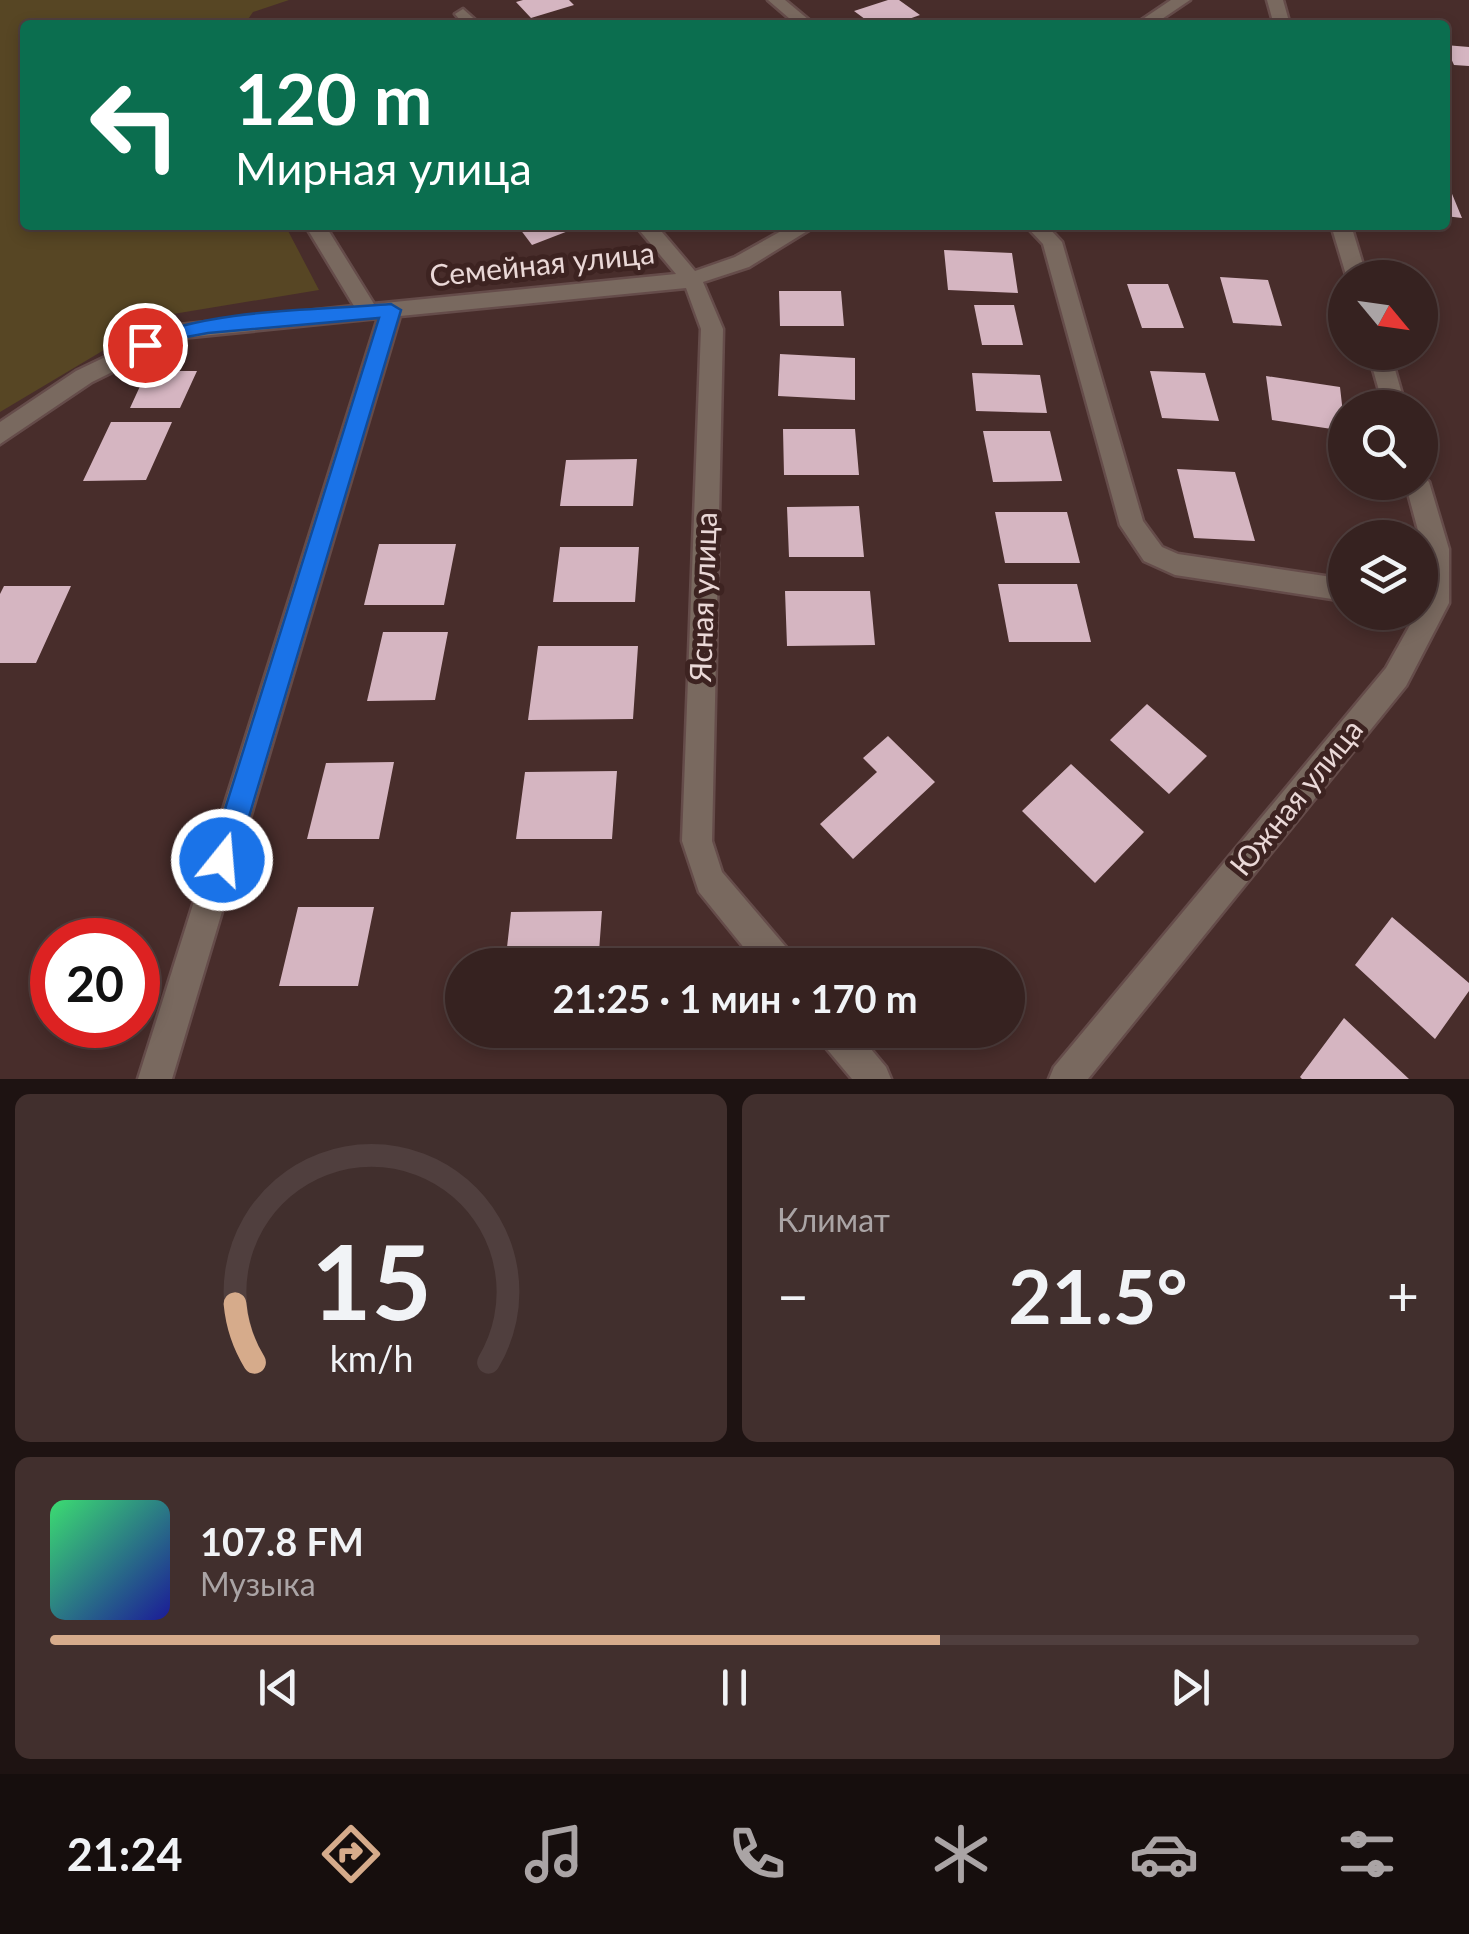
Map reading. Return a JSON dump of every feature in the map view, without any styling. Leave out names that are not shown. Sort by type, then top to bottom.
[{"type":"street","points":[[776,0],[802,20]]},
{"type":"street","points":[[1150,20],[1182,0]]},
{"type":"street","points":[[155,1079],[380,311],[319,230]]},
{"type":"street","name":"Ясная улица","points":[[649,230],[692,280],[708,308],[712,328],[696,840],[710,882],[766,948]]},
{"type":"street","name":"Семейная улица","points":[[0,434],[36,408],[145,345],[178,332],[692,280],[742,262],[798,230]]},
{"type":"street","points":[[1040,230],[1052,242],[1132,525],[1152,554],[1175,564],[1328,587]]},
{"type":"street","points":[[1342,230],[1351,260]]},
{"type":"street","name":"Южная улица","points":[[1066,1079],[1396,677],[1416,630]]},
{"type":"street","points":[[848,1048],[874,1079]]},
{"type":"shaded area","points":[[0,0],[289,0],[253,12],[247,20],[20,20],[20,230],[288,230],[319,290],[161,316],[0,412]]},
{"type":"building","points":[[569,0],[574,5],[531,18],[516,2]]},
{"type":"building","points":[[899,0],[920,15],[906,20],[866,20],[854,11]]},
{"type":"building","points":[[1450,45],[1469,47],[1469,66],[1454,65]]},
{"type":"building","points":[[1450,189],[1462,218],[1450,217]]},
{"type":"building","points":[[521,230],[571,230],[532,245]]},
{"type":"building","points":[[944,250],[1012,253],[1018,293],[948,290]]},
{"type":"building","points":[[1220,277],[1268,280],[1282,326],[1233,323]]},
{"type":"building","points":[[1127,284],[1168,284],[1184,328],[1142,328]]},
{"type":"building","points":[[779,291],[841,291],[844,326],[780,326]]},
{"type":"building","points":[[974,305],[1014,305],[1023,345],[982,345]]},
{"type":"building","points":[[780,354],[855,358],[855,400],[778,396]]},
{"type":"building","points":[[147,371],[197,371],[180,408],[130,408]]},
{"type":"building","points":[[1150,371],[1205,373],[1219,421],[1162,418]]},
{"type":"building","points":[[972,373],[1040,375],[1047,413],[976,411]]},
{"type":"building","points":[[1266,376],[1340,387],[1328,390],[1328,428],[1272,420]]},
{"type":"building","points":[[111,422],[172,422],[146,480],[83,481]]},
{"type":"building","points":[[783,429],[855,429],[859,475],[784,475]]},
{"type":"building","points":[[983,431],[1050,431],[1062,481],[993,482]]},
{"type":"building","points":[[637,459],[633,506],[560,506],[566,460]]},
{"type":"building","points":[[1177,469],[1235,472],[1255,541],[1194,538]]},
{"type":"building","points":[[859,506],[864,557],[789,557],[787,507]]},
{"type":"building","points":[[995,512],[1067,512],[1080,563],[1005,563]]},
{"type":"building","points":[[379,544],[456,544],[444,605],[364,605]]},
{"type":"building","points":[[560,547],[639,547],[635,602],[553,602]]},
{"type":"building","points":[[998,584],[1077,584],[1091,642],[1009,642]]},
{"type":"building","points":[[4,586],[71,586],[36,663],[0,663],[0,594]]},
{"type":"building","points":[[785,591],[870,591],[875,645],[787,646]]},
{"type":"building","points":[[383,632],[448,632],[435,700],[367,701]]},
{"type":"building","points":[[538,646],[638,646],[633,719],[528,720]]},
{"type":"building","points":[[1147,704],[1207,756],[1169,794],[1110,740]]},
{"type":"building","points":[[888,736],[935,782],[853,859],[820,824],[877,772],[863,758]]},
{"type":"building","points":[[394,762],[379,839],[307,839],[326,763]]},
{"type":"building","points":[[1071,764],[1144,832],[1095,883],[1022,811]]},
{"type":"building","points":[[617,771],[612,839],[516,839],[525,772]]},
{"type":"building","points":[[298,907],[374,907],[358,986],[279,986]]},
{"type":"building","points":[[602,911],[599,948],[507,948],[511,912]]},
{"type":"building","points":[[1392,917],[1469,983],[1469,991],[1435,1039],[1355,965]]},
{"type":"building","points":[[1344,1018],[1409,1079],[1302,1079]]},
{"type":"route","points":[[145,345],[208,326],[391,310],[222,860]]}]
